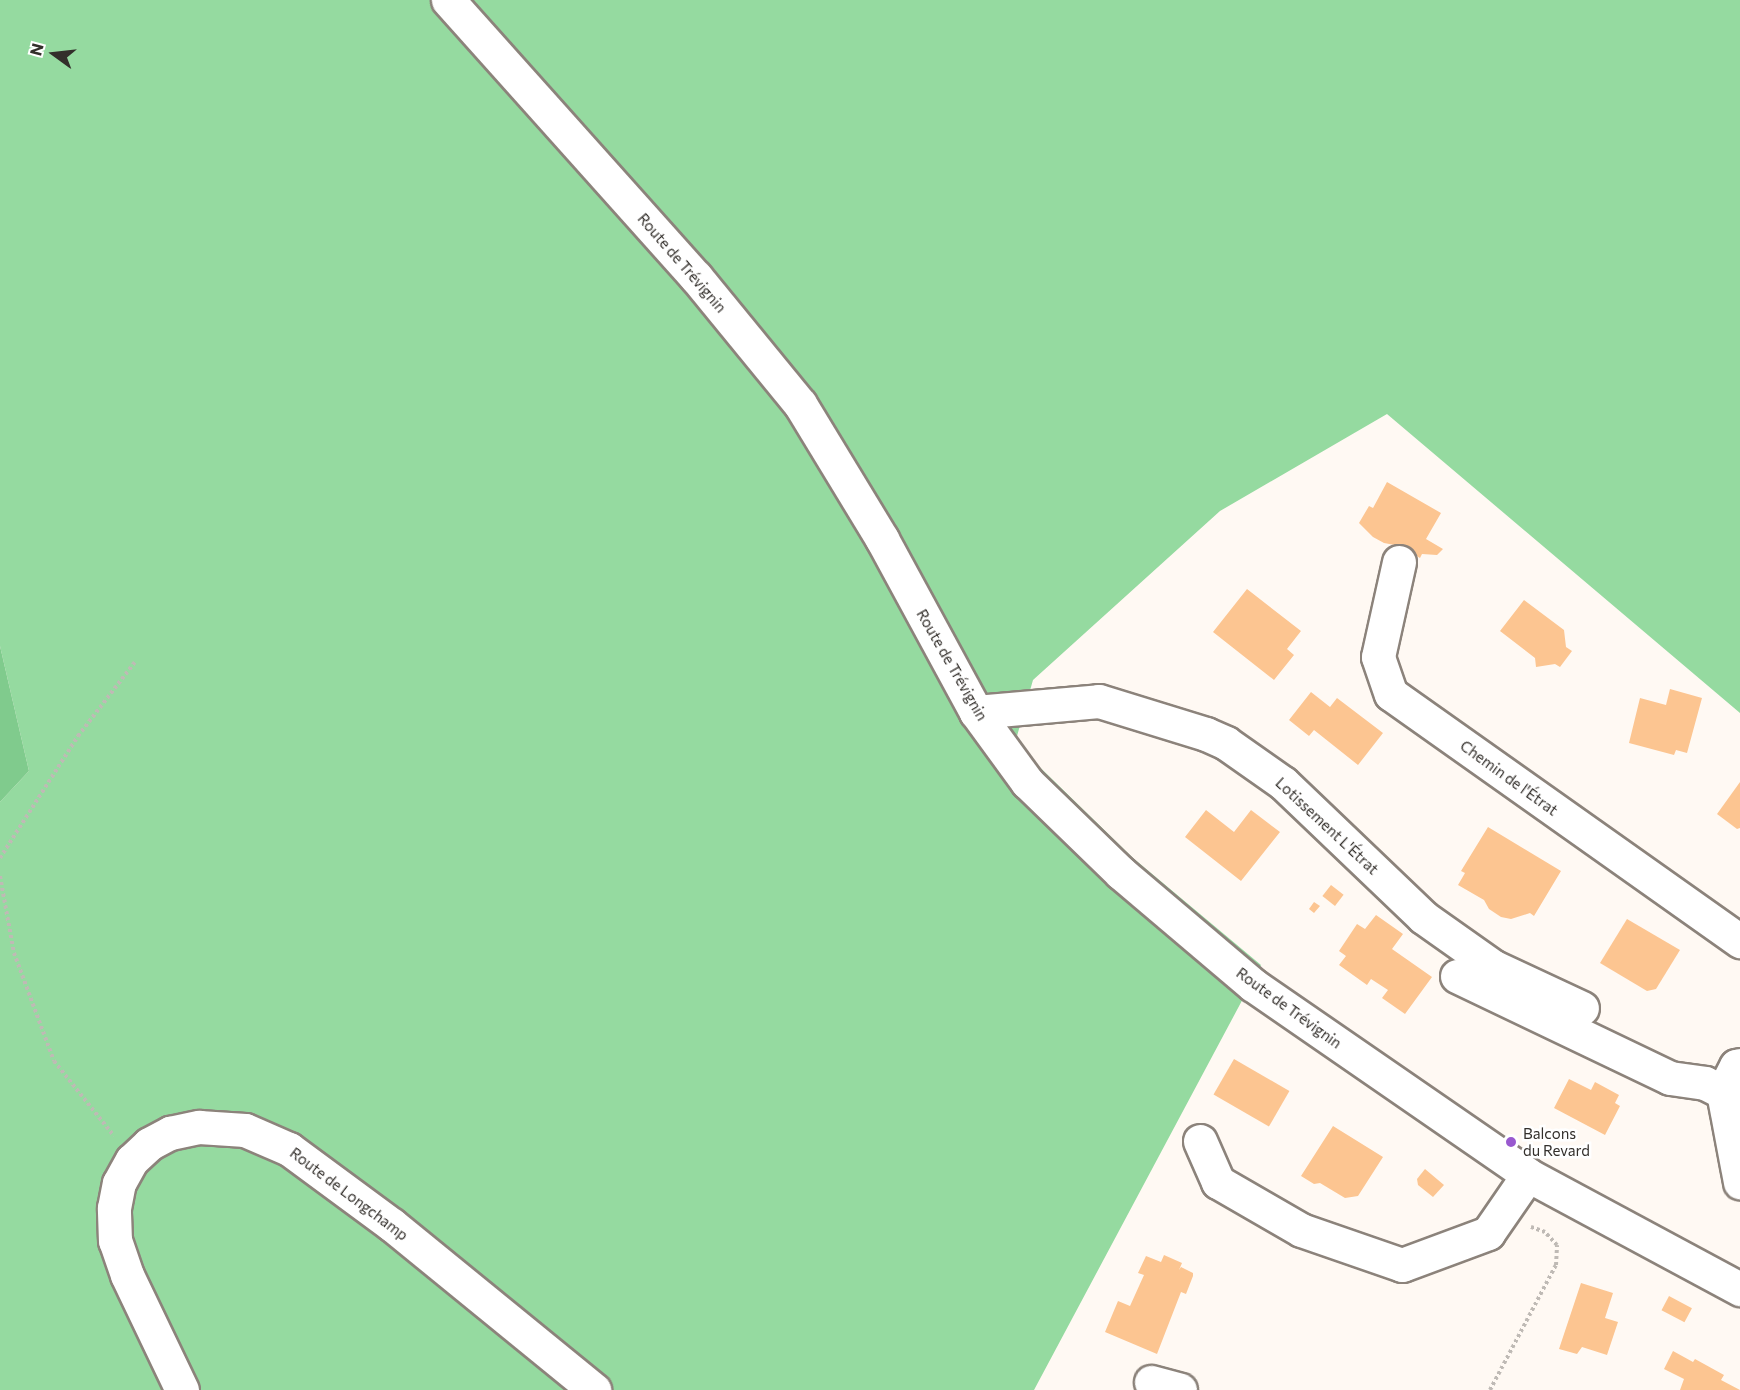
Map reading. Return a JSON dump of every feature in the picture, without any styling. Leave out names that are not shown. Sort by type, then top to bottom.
[{"type":"street","name":"Route de Trévignin","points":[[448,0],[696,277],[800,404],[882,539],[976,711],[1035,790],[1121,873],[1244,977],[1528,1175],[1740,1289]]},
{"type":"street","name":"Chemin de l'Étrat","points":[[1399,562],[1378,657],[1391,694],[1740,941]]},
{"type":"street","name":"Lotissement L'Étrat","points":[[976,711],[1099,701],[1206,734],[1226,743],[1283,783],[1423,916],[1494,967],[1582,1008]]},
{"type":"street","points":[[1457,976],[1670,1078],[1705,1083],[1732,1078],[1740,1182]]},
{"type":"street","name":"Route de Longchamp","points":[[182,1390],[127,1275],[115,1240],[114,1208],[118,1183],[132,1160],[149,1144],[170,1133],[200,1127],[245,1130],[289,1149],[392,1225],[594,1390]]},
{"type":"street","points":[[1200,1141],[1218,1182],[1301,1230],[1402,1265],[1488,1233],[1528,1175]]},
{"type":"path","points":[[0,858],[78,736],[135,662]]},
{"type":"path","points":[[0,876],[14,953],[54,1061],[112,1134],[140,1153]]},
{"type":"path","points":[[1490,1390],[1556,1265],[1557,1245],[1545,1232],[1502,1214]]},
{"type":"green space","points":[[0,0],[1740,0],[1740,713],[1387,414],[1220,511],[1033,680],[1015,743],[1133,858],[1261,965],[1034,1390],[0,1390],[0,802],[29,771],[0,646]]},
{"type":"green space","points":[[0,646],[29,771],[0,802]]},
{"type":"building","points":[[1387,482],[1441,513],[1426,539],[1443,549],[1437,555],[1422,554],[1420,558],[1400,546],[1384,543],[1373,537],[1359,523],[1369,506],[1373,508]]},
{"type":"building","points":[[1247,589],[1301,631],[1287,649],[1294,655],[1274,680],[1213,632]]},
{"type":"building","points":[[1524,600],[1564,630],[1566,647],[1572,651],[1560,667],[1555,664],[1536,667],[1535,658],[1500,631]]},
{"type":"building","points":[[1670,689],[1702,698],[1687,753],[1676,750],[1674,755],[1629,743],[1640,698],[1666,705]]},
{"type":"building","points":[[1311,692],[1330,707],[1337,698],[1383,733],[1358,765],[1314,730],[1309,736],[1289,720]]},
{"type":"building","points":[[1740,782],[1740,828],[1737,829],[1717,814]]},
{"type":"building","points":[[1206,810],[1234,832],[1251,810],[1280,832],[1241,881],[1185,837]]},
{"type":"building","points":[[1488,827],[1561,871],[1534,916],[1530,913],[1511,919],[1501,917],[1489,909],[1484,900],[1458,885],[1465,873],[1461,871]]},
{"type":"building","points":[[1331,885],[1344,895],[1335,906],[1322,896]]},
{"type":"building","points":[[1314,902],[1320,906],[1314,913],[1309,909]]},
{"type":"building","points":[[1376,915],[1403,934],[1392,949],[1432,977],[1405,1014],[1382,998],[1388,990],[1371,979],[1367,985],[1339,965],[1346,956],[1339,951],[1357,924],[1365,929]]},
{"type":"building","points":[[1627,919],[1680,950],[1656,989],[1647,991],[1600,963]]},
{"type":"building","points":[[1234,1059],[1289,1091],[1269,1127],[1214,1095]]},
{"type":"building","points":[[1569,1079],[1591,1090],[1595,1082],[1619,1095],[1615,1103],[1620,1106],[1605,1135],[1554,1108]]},
{"type":"building","points":[[1333,1126],[1383,1157],[1358,1196],[1345,1198],[1320,1183],[1314,1184],[1301,1176]]},
{"type":"building","points":[[1425,1169],[1444,1185],[1433,1197],[1418,1185],[1417,1179]]},
{"type":"building","points":[[1164,1255],[1182,1263],[1179,1270],[1181,1267],[1193,1273],[1193,1276],[1186,1294],[1181,1292],[1157,1354],[1105,1332],[1118,1301],[1130,1306],[1144,1275],[1138,1273],[1146,1256],[1161,1262]]},
{"type":"building","points":[[1581,1283],[1613,1293],[1605,1318],[1618,1322],[1607,1355],[1582,1347],[1577,1354],[1559,1349]]},
{"type":"building","points":[[1669,1296],[1692,1308],[1684,1322],[1661,1310]]},
{"type":"building","points":[[1673,1351],[1693,1362],[1695,1359],[1724,1375],[1721,1380],[1740,1390],[1680,1390],[1684,1379],[1664,1369]]},
{"type":"place","name":"Balcons du Revard","points":[[1511,1142]]}]
